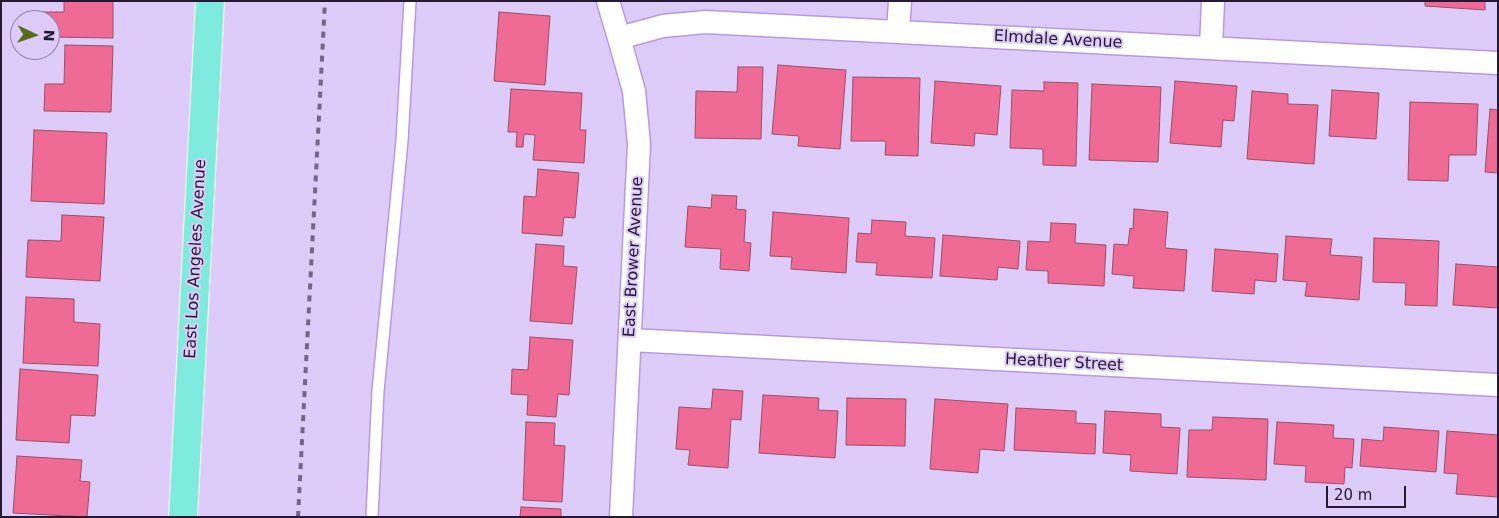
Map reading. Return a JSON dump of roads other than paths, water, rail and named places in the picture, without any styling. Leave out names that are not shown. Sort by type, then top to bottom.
[{"type":"main road","name":"East Los Angeles Avenue","points":[[183,517],[210,1]]},
{"type":"street","name":"East Brower Avenue","points":[[608,1],[634,91],[639,144],[621,517]]},
{"type":"street","points":[[898,31],[900,1]]},
{"type":"street","points":[[1211,48],[1214,1]]},
{"type":"street","name":"Elmdale Avenue","points":[[620,38],[663,26],[704,22],[1498,63]]},
{"type":"street","name":"Heather Street","points":[[630,340],[1498,386]]},
{"type":"lane","points":[[372,517],[378,391],[402,141],[410,1]]},
{"type":"railway","points":[[298,517],[325,1]]}]
